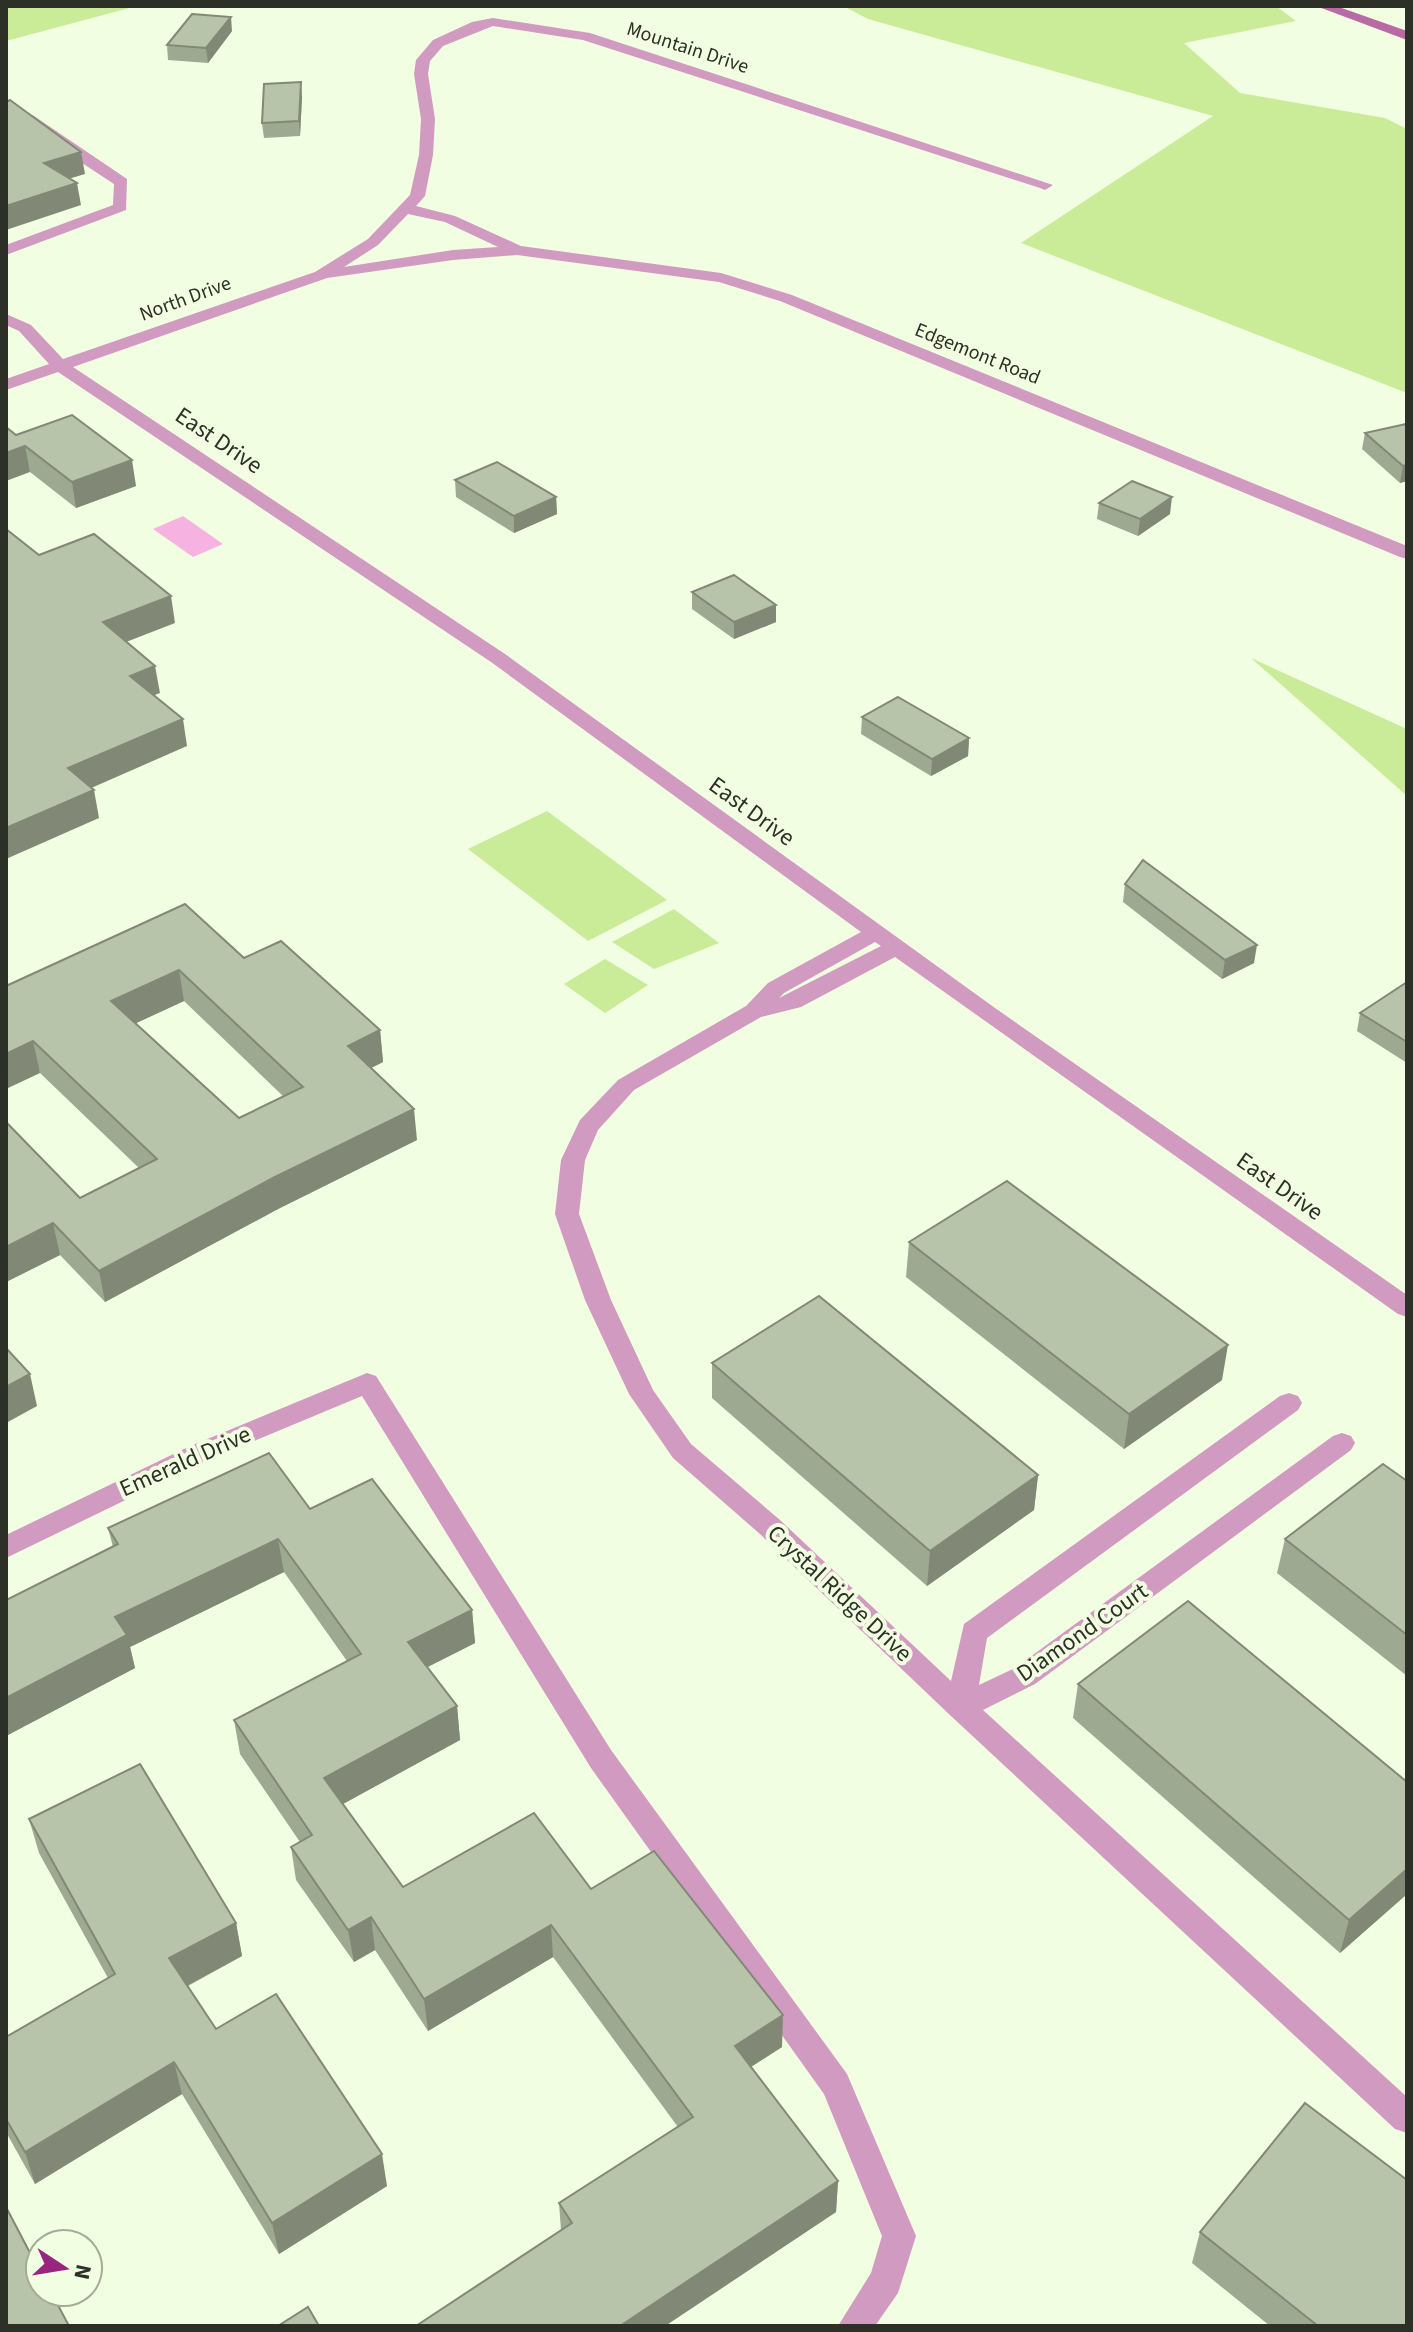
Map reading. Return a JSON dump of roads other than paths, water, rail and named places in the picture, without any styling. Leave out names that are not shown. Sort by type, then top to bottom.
[{"type":"street","points":[[1323,6],[1407,36]]},
{"type":"street","name":"Mountain Drive","points":[[373,242],[417,196],[426,155],[428,119],[421,74],[423,60],[438,43],[477,25],[493,22],[555,29],[648,54],[1045,185]]},
{"type":"street","points":[[6,107],[29,119],[122,182],[121,207],[111,213],[6,250]]},
{"type":"street","name":"Edgemont Road","points":[[407,209],[450,219],[517,250]]},
{"type":"street","name":"North Drive","points":[[6,385],[321,275],[373,242]]},
{"type":"street","name":"Edgemont Road","points":[[321,275],[453,255],[517,250],[721,278],[786,298],[1407,553]]},
{"type":"street","name":"East Drive","points":[[6,319],[25,328],[60,366],[498,658],[895,948],[1407,1308]]},
{"type":"street","name":"Crystal Ridge Drive","points":[[754,1011],[776,988],[875,933]]},
{"type":"street","name":"Crystal Ridge Drive","points":[[895,948],[793,1002],[754,1011],[668,1058],[626,1085],[588,1126],[573,1160],[567,1214],[598,1300],[642,1394],[682,1451],[770,1527],[961,1708],[1407,2118]]},
{"type":"street","name":"Emerald Drive","points":[[6,1547],[197,1454],[367,1383],[601,1759],[836,2085],[899,2236],[886,2281],[855,2326]]},
{"type":"street","points":[[961,1708],[974,1632],[1289,1403]]},
{"type":"street","name":"Diamond Court","points":[[961,1708],[1025,1676],[1342,1443]]}]
